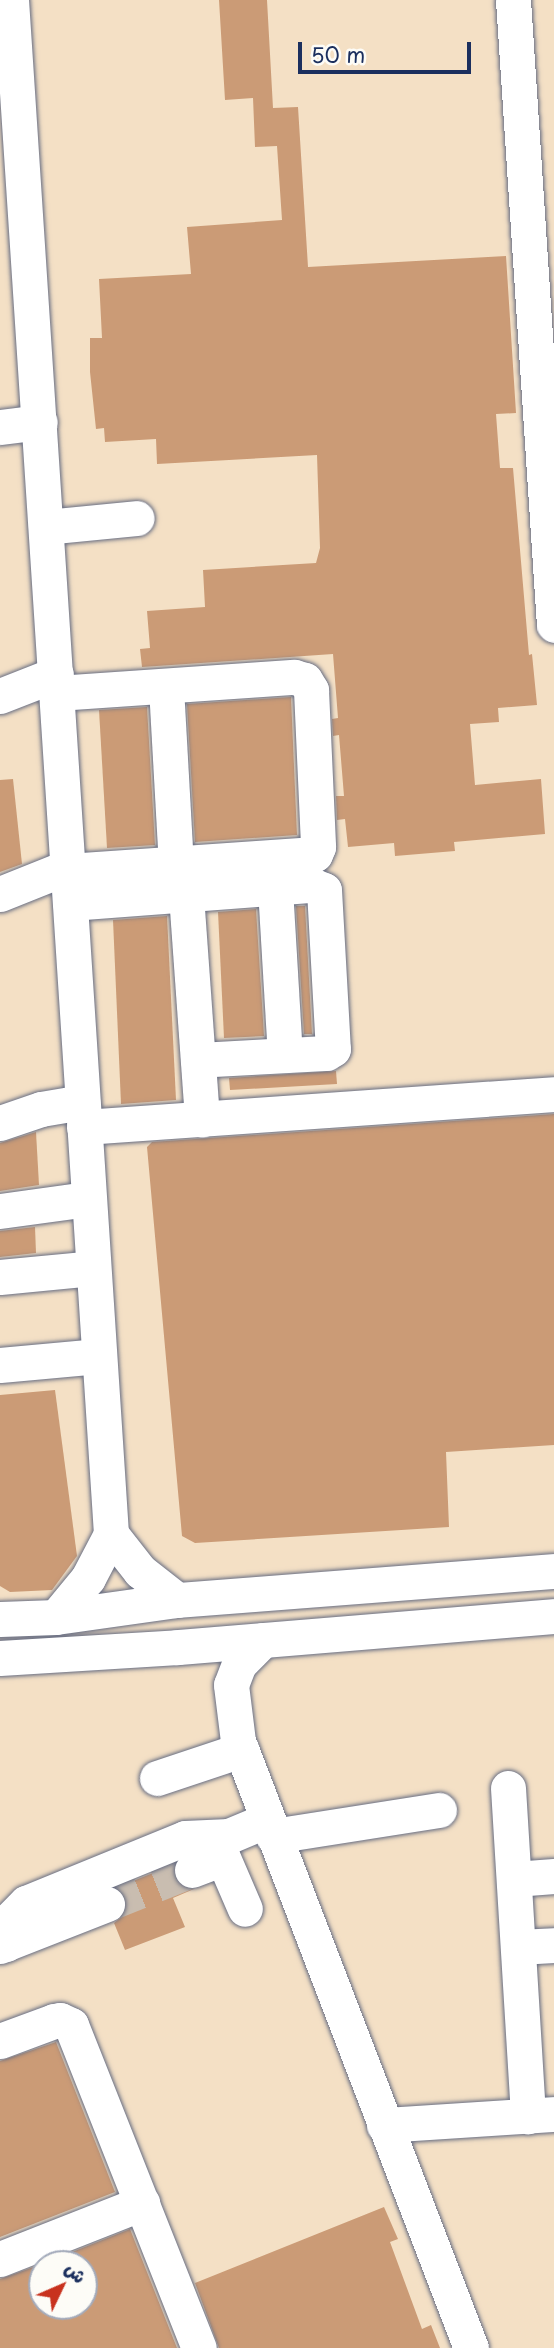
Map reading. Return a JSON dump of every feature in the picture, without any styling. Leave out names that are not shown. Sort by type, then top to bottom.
[{"type":"street","points":[[12,0],[111,1534],[88,1578],[56,1617]]},
{"type":"street","points":[[513,0],[554,625]]},
{"type":"street","points":[[0,427],[40,422]]},
{"type":"street","points":[[46,527],[137,518]]},
{"type":"street","points":[[0,696],[56,683],[166,687],[294,677],[305,680],[311,690],[317,851],[311,856],[181,880]]},
{"type":"street","points":[[166,687],[202,1119]]},
{"type":"street","points":[[0,894],[68,881],[181,880],[275,888],[312,885],[324,890],[335,1041],[330,1052],[198,1060]]},
{"type":"street","points":[[275,888],[285,1055]]},
{"type":"street","points":[[0,1123],[34,1111],[202,1119],[554,1094]]},
{"type":"street","points":[[0,1210],[88,1199]]},
{"type":"street","points":[[0,1264],[92,1262]]},
{"type":"street","points":[[0,1277],[92,1262]]},
{"type":"street","points":[[0,1365],[99,1356]]},
{"type":"street","points":[[111,1534],[140,1571],[177,1600]]},
{"type":"street","points":[[0,1619],[56,1617],[177,1600],[554,1571]]},
{"type":"street","points":[[0,1658],[178,1647],[554,1616]]},
{"type":"street","points":[[263,1640],[239,1664],[231,1685],[240,1746],[471,2348]]},
{"type":"street","points":[[178,1647],[207,1673],[229,1729],[240,1746]]},
{"type":"street","points":[[157,1778],[240,1746]]},
{"type":"street","points":[[384,2125],[541,2115],[518,1948],[508,1788]]},
{"type":"street","points":[[210,1855],[229,1836],[270,1828],[439,1810]]},
{"type":"street","points":[[3,1945],[10,1919],[26,1903],[185,1838],[210,1855],[245,1909]]},
{"type":"street","points":[[514,1879],[554,1876]]},
{"type":"street","points":[[3,1945],[107,1904]]},
{"type":"street","points":[[518,1948],[554,1945]]},
{"type":"street","points":[[0,2041],[54,2021],[60,2020],[71,2025],[199,2348]]},
{"type":"street","points":[[0,2259],[142,2203]]},
{"type":"building","points":[[219,0],[267,0],[273,108],[298,107],[308,267],[506,256],[516,413],[496,414],[500,468],[513,468],[529,655],[532,654],[537,705],[498,708],[499,722],[470,724],[475,785],[541,779],[545,834],[454,842],[455,851],[395,856],[394,843],[348,847],[345,819],[337,820],[336,796],[344,796],[339,735],[333,736],[332,719],[338,718],[333,654],[142,667],[140,649],[150,648],[147,611],[205,607],[203,570],[316,563],[320,548],[317,455],[157,464],[156,439],[105,442],[104,428],[96,429],[90,372],[90,338],[102,338],[99,279],[191,274],[187,227],[282,220],[277,146],[255,147],[253,98],[225,100]]},
{"type":"building","points":[[291,697],[297,835],[195,842],[187,704]]},
{"type":"building","points":[[147,707],[155,845],[107,848],[99,710]]},
{"type":"building","points":[[13,779],[22,864],[0,872],[0,780]]},
{"type":"building","points":[[296,906],[305,906],[312,1034],[304,1034]]},
{"type":"building","points":[[256,909],[264,1036],[224,1038],[218,912]]},
{"type":"building","points":[[167,916],[176,1100],[121,1104],[113,920]]},
{"type":"building","points":[[336,1071],[337,1084],[230,1090],[229,1078]]},
{"type":"building","points":[[554,1114],[554,1445],[446,1452],[449,1527],[195,1543],[182,1536],[147,1147],[152,1142]]},
{"type":"building","points":[[36,1132],[39,1185],[0,1191],[0,1143]]},
{"type":"building","points":[[35,1227],[36,1253],[0,1257],[0,1231]]},
{"type":"building","points":[[55,1390],[77,1556],[52,1590],[10,1592],[0,1586],[0,1395]]},
{"type":"building","points":[[173,1865],[173,1877],[179,1885],[194,1889],[173,1898],[185,1927],[125,1950],[114,1923],[123,1916],[127,1906],[125,1896],[118,1887]]},
{"type":"building","points":[[56,2042],[115,2192],[0,2237],[0,2061]]},
{"type":"building","points":[[384,2207],[398,2239],[390,2242],[422,2329],[431,2325],[440,2348],[219,2348],[195,2283]]},
{"type":"building","points":[[130,2229],[177,2348],[0,2348],[0,2279],[28,2269],[28,2320],[98,2320],[98,2250],[77,2250]]},
{"type":"tunnel","points":[[107,1904],[192,1870]]}]
